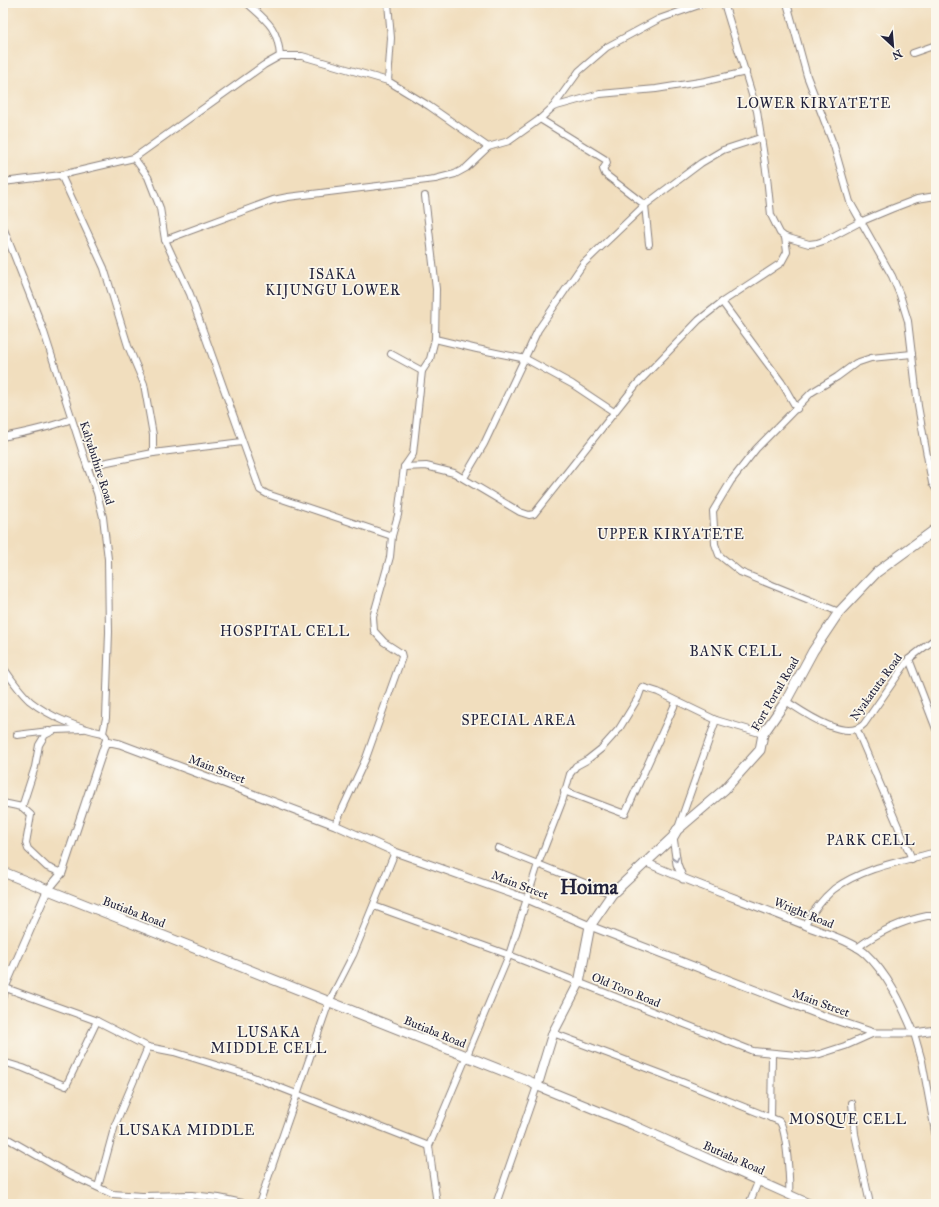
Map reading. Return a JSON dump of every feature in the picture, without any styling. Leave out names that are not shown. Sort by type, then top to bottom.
[{"type":"main road","name":"Fort Portal Road","points":[[590,926],[612,894],[743,771],[760,750],[763,734],[786,700],[813,651],[839,612],[877,572],[936,529]]},
{"type":"main road","name":"Butiaba Road","points":[[3,872],[47,891],[531,1082],[537,1086],[633,1125],[810,1204]]},
{"type":"main road","points":[[537,1086],[553,1033],[579,983],[590,926]]},
{"type":"street","points":[[247,3],[269,22],[279,44],[280,56]]},
{"type":"street","points":[[388,3],[391,38],[388,81]]},
{"type":"street","points":[[165,240],[273,200],[307,193],[435,179],[455,174],[466,168],[488,147],[509,141],[540,119],[553,107],[579,70],[607,46],[659,19],[705,3]]},
{"type":"street","points":[[724,3],[757,111],[771,215],[775,226],[785,237],[809,244],[817,243],[826,240],[860,222],[917,199],[936,196]]},
{"type":"street","points":[[787,3],[807,76],[834,146],[850,202],[892,276],[908,321],[924,441],[932,484],[936,489]]},
{"type":"street","points":[[913,53],[936,44]]},
{"type":"street","points":[[3,182],[61,176],[134,158],[264,65],[280,56],[302,56],[388,81],[429,106],[488,147]]},
{"type":"street","points":[[553,107],[600,94],[656,89],[706,81],[746,72]]},
{"type":"street","points":[[540,119],[606,160],[607,163],[603,168],[604,172],[645,206],[649,244]]},
{"type":"street","points":[[464,478],[484,444],[526,359],[538,330],[583,264],[645,206],[701,163],[717,153],[743,142],[760,138]]},
{"type":"street","points":[[134,158],[148,177],[160,208],[165,240],[190,294],[260,490],[392,536]]},
{"type":"street","points":[[61,176],[104,268],[128,346],[144,384],[153,435],[153,453]]},
{"type":"street","points":[[335,825],[366,758],[402,657],[401,653],[384,642],[374,631],[372,617],[390,557],[392,536],[398,515],[404,467],[413,454],[422,371],[430,359],[435,339],[436,289],[425,196]]},
{"type":"street","name":"Kalyabuhire Road","points":[[3,227],[42,326],[71,419],[97,493],[103,517],[108,559],[108,680],[106,718],[103,734]]},
{"type":"street","points":[[404,467],[426,466],[454,473],[520,512],[529,516],[534,514],[636,385],[699,320],[722,302],[781,263],[787,252],[785,237]]},
{"type":"street","points":[[722,302],[775,374],[796,409]]},
{"type":"street","points":[[435,339],[526,359],[572,384],[614,412]]},
{"type":"street","points":[[391,354],[422,371]]},
{"type":"street","points":[[839,612],[740,572],[719,555],[715,544],[713,511],[731,481],[756,449],[812,392],[838,377],[856,363],[871,358],[912,354]]},
{"type":"street","points":[[3,437],[31,432],[71,419]]},
{"type":"street","points":[[87,466],[153,453],[242,442]]},
{"type":"street","name":"Nyakatuta Road","points":[[786,700],[830,726],[846,731],[857,730],[864,724],[909,659],[936,638]]},
{"type":"street","points":[[909,659],[936,729]]},
{"type":"street","points":[[3,667],[20,691],[30,701],[45,711],[84,729],[103,734],[106,737],[106,741],[62,873],[47,891],[4,987],[3,997]]},
{"type":"street","points":[[437,1204],[429,1146],[509,955],[538,864],[562,802],[570,774],[576,766],[587,760],[601,749],[619,729],[638,698],[642,687],[658,692],[716,720],[763,734]]},
{"type":"street","points":[[564,791],[625,814],[676,702]]},
{"type":"street","points":[[683,879],[673,848],[675,834],[716,720]]},
{"type":"street","points":[[17,735],[55,730],[84,729]]},
{"type":"street","points":[[22,807],[35,767],[38,745],[45,735],[55,730]]},
{"type":"street","points":[[857,730],[912,858]]},
{"type":"street","name":"Main Street","points":[[106,741],[120,744],[335,825],[395,852],[527,899],[590,926],[808,1010],[874,1033],[914,1033],[936,1030]]},
{"type":"street","points":[[3,803],[22,807],[30,815],[26,843],[28,849],[47,867],[62,873]]},
{"type":"street","points":[[498,848],[612,894]]},
{"type":"street","points":[[259,1204],[329,1002],[354,955],[395,852]]},
{"type":"street","points":[[804,925],[818,904],[840,885],[870,872],[912,858],[936,852]]},
{"type":"street","name":"Wright Road","points":[[645,862],[683,879],[804,925],[857,948],[872,960],[898,998],[914,1033]]},
{"type":"street","name":"Old Toro Road","points":[[374,906],[509,955],[753,1051],[772,1054],[807,1056],[820,1054],[845,1046],[874,1033]]},
{"type":"street","points":[[857,948],[876,934],[895,926],[927,916],[931,916],[936,919]]},
{"type":"street","points":[[4,987],[98,1021],[148,1047],[174,1052],[248,1075],[429,1146]]},
{"type":"street","points":[[3,1062],[23,1068],[66,1086],[98,1021]]},
{"type":"street","points":[[553,1033],[662,1074],[779,1121],[782,1126],[790,1182],[789,1195]]},
{"type":"street","points":[[914,1033],[922,1061],[936,1137]]},
{"type":"street","points":[[98,1188],[115,1125],[148,1047]]},
{"type":"street","points":[[771,1118],[772,1054]]},
{"type":"street","points":[[496,1204],[537,1086]]},
{"type":"street","points":[[928,1100],[936,1099]]},
{"type":"street","points":[[852,1103],[855,1134],[870,1204]]},
{"type":"street","points":[[3,1136],[69,1174],[112,1194],[124,1196],[191,1195],[219,1198],[247,1204]]},
{"type":"street","points":[[749,1204],[758,1182]]},
{"type":"street","points":[[190,1204],[191,1195]]},
{"type":"district","name":"LOWER KIRYATETE","points":[[814,103]]},
{"type":"district","name":"ISAKA KIJUNGU LOWER","points":[[333,282]]},
{"type":"district","name":"UPPER KIRYATETE","points":[[671,534]]},
{"type":"district","name":"HOSPITAL CELL","points":[[285,631]]},
{"type":"district","name":"BANK CELL","points":[[736,651]]},
{"type":"district","name":"SPECIAL AREA","points":[[519,720]]},
{"type":"district","name":"PARK CELL","points":[[871,840]]},
{"type":"district","name":"Hoima","points":[[589,887]]},
{"type":"district","name":"LUSAKA MIDDLE CELL","points":[[269,1040]]},
{"type":"district","name":"MOSQUE CELL","points":[[848,1119]]},
{"type":"district","name":"LUSAKA MIDDLE","points":[[187,1130]]}]
